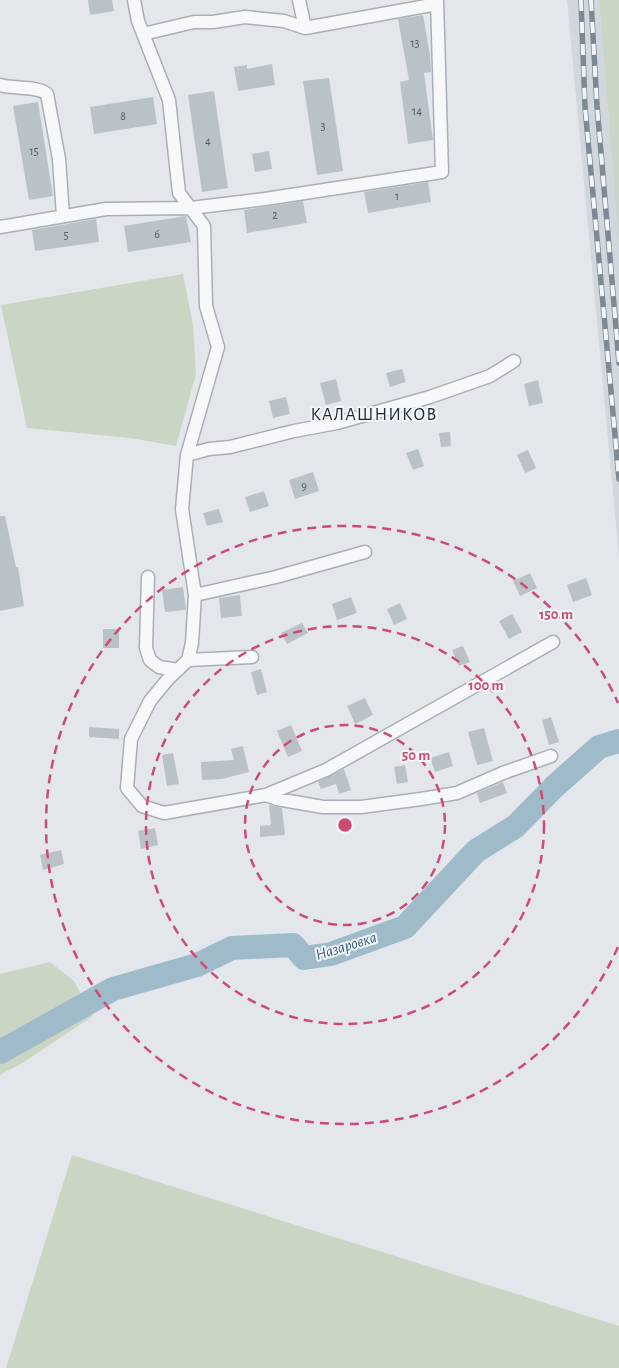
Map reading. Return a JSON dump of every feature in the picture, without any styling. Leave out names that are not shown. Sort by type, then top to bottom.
[{"type":"street","points":[[134,0],[138,21],[169,100],[179,193],[204,226],[206,306],[218,347],[187,455],[182,509],[196,595],[192,644],[188,660],[150,701],[131,739],[127,788],[142,806],[164,813],[266,795],[326,770],[554,642]]},
{"type":"street","points":[[298,0],[305,28]]},
{"type":"street","points":[[0,227],[106,209],[191,208],[265,199],[442,172],[437,2],[305,28],[284,21],[245,17],[212,22],[194,22],[143,34]]},
{"type":"street","points":[[0,85],[39,90],[47,94],[58,159],[63,216]]},
{"type":"street","points":[[187,455],[337,423],[430,397],[490,376],[514,361]]},
{"type":"street","points":[[196,595],[276,577],[365,552]]},
{"type":"street","points":[[148,577],[146,648],[150,660],[159,667],[178,670]]},
{"type":"street","points":[[188,660],[252,657]]},
{"type":"street","points":[[266,795],[277,799],[323,807],[362,806],[422,799],[457,793],[551,756]]},
{"type":"shaded area","points":[[567,0],[599,0],[619,246],[619,557]]},
{"type":"green space","points":[[599,0],[619,0],[619,246]]},
{"type":"green space","points":[[183,274],[193,325],[196,374],[176,446],[130,438],[27,428],[1,305]]},
{"type":"green space","points":[[50,962],[74,981],[93,1016],[24,1062],[0,1075],[0,974]]},
{"type":"green space","points":[[72,1155],[619,1326],[619,1368],[6,1368]]},
{"type":"building","points":[[88,0],[112,0],[114,11],[90,15]]},
{"type":"building","points":[[423,15],[430,55],[431,72],[424,73],[433,140],[408,144],[400,82],[409,80],[398,19]]},
{"type":"building","points":[[272,64],[275,85],[238,91],[234,67],[247,65],[247,69]]},
{"type":"building","points":[[329,78],[343,171],[317,175],[303,81]]},
{"type":"building","points":[[214,91],[228,188],[202,192],[188,95]]},
{"type":"building","points":[[153,97],[157,124],[94,134],[90,107]]},
{"type":"building","points":[[38,102],[53,196],[29,200],[13,106]]},
{"type":"building","points":[[269,151],[272,169],[255,172],[252,154]]},
{"type":"building","points":[[428,182],[431,202],[368,213],[364,192]]},
{"type":"building","points":[[303,201],[307,223],[247,233],[244,210]]},
{"type":"building","points":[[186,216],[191,242],[128,252],[124,226]]},
{"type":"building","points":[[96,219],[99,242],[35,251],[32,230]]},
{"type":"building","points":[[402,369],[406,382],[390,387],[386,373]]},
{"type":"building","points":[[336,379],[341,401],[326,405],[320,383]]},
{"type":"building","points":[[538,380],[543,403],[529,406],[524,384]]},
{"type":"building","points":[[286,397],[290,414],[273,418],[269,401]]},
{"type":"building","points":[[450,432],[451,446],[441,447],[439,433]]},
{"type":"building","points":[[418,449],[424,466],[413,470],[406,453]]},
{"type":"building","points":[[528,450],[536,468],[525,473],[517,455]]},
{"type":"building","points":[[313,472],[319,491],[295,499],[289,480]]},
{"type":"building","points":[[264,491],[269,506],[250,512],[245,497]]},
{"type":"building","points":[[219,509],[223,522],[207,526],[203,513]]},
{"type":"building","points":[[0,516],[5,516],[16,567],[18,567],[24,606],[0,611]]},
{"type":"building","points":[[530,573],[537,588],[520,596],[513,581]]},
{"type":"building","points":[[586,578],[592,595],[573,602],[567,585]]},
{"type":"building","points":[[183,587],[186,610],[165,612],[162,590]]},
{"type":"building","points":[[240,595],[242,616],[221,618],[219,598]]},
{"type":"building","points":[[351,597],[357,613],[337,620],[332,604]]},
{"type":"building","points":[[400,603],[407,619],[394,625],[387,609]]},
{"type":"building","points":[[512,614],[522,632],[509,639],[499,621]]},
{"type":"building","points":[[302,623],[308,633],[287,644],[281,633]]},
{"type":"building","points":[[103,629],[119,629],[119,648],[103,648]]},
{"type":"building","points":[[463,646],[470,662],[459,666],[452,650]]},
{"type":"building","points":[[261,669],[267,692],[257,695],[251,672]]},
{"type":"building","points":[[365,698],[373,715],[355,724],[347,706]]},
{"type":"building","points":[[551,717],[559,742],[549,745],[542,720]]},
{"type":"building","points":[[291,725],[302,751],[288,757],[277,731]]},
{"type":"building","points":[[89,727],[119,729],[119,739],[89,737]]},
{"type":"building","points":[[484,728],[493,761],[477,765],[468,732]]},
{"type":"building","points":[[243,746],[249,772],[222,779],[202,780],[201,762],[234,760],[231,749]]},
{"type":"building","points":[[449,752],[453,766],[435,772],[430,758]]},
{"type":"building","points":[[173,753],[179,784],[167,786],[162,755]]},
{"type":"building","points":[[405,765],[408,782],[397,784],[394,767]]},
{"type":"building","points":[[344,769],[351,790],[339,794],[336,784],[321,789],[318,782]]},
{"type":"building","points":[[503,782],[507,793],[480,803],[477,793]]},
{"type":"building","points":[[269,805],[282,808],[285,835],[260,837],[260,826],[271,825]]},
{"type":"building","points":[[155,828],[158,845],[141,849],[138,831]]},
{"type":"building","points":[[61,850],[64,864],[43,870],[40,855]]},
{"type":"waterway","name":"Назаровка","points":[[0,1052],[113,989],[197,965],[232,948],[293,945],[304,958],[331,954],[405,927],[476,851],[516,826],[554,787],[599,747],[619,741]]},
{"type":"railway","points":[[581,0],[585,107],[619,479]]},
{"type":"railway","points":[[591,0],[597,106],[619,363]]},
{"type":"district","name":"КАЛАШНИКОВ","points":[[374,415]]}]
